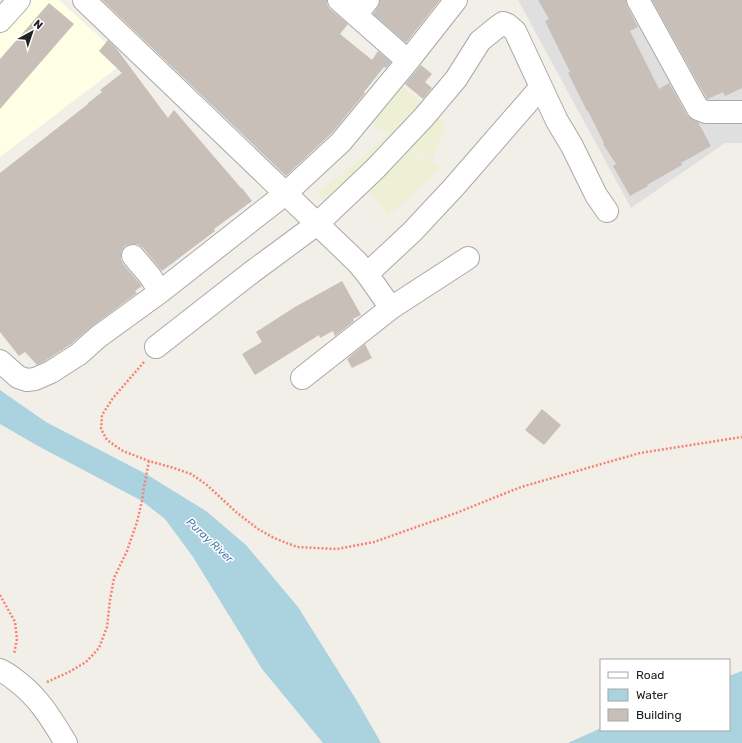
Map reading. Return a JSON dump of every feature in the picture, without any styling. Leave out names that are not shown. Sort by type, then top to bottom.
[{"type":"street","points":[[0,22],[19,0]]},
{"type":"street","points":[[84,0],[367,274],[391,308]]},
{"type":"street","points":[[339,0],[362,8],[408,61]]},
{"type":"street","points":[[0,361],[18,377],[27,380],[35,379],[51,372],[79,354],[98,337],[160,292],[285,194],[341,142],[456,0]]},
{"type":"street","points":[[638,0],[698,109],[706,112],[742,112]]},
{"type":"street","points":[[156,347],[252,272],[317,224],[379,165],[424,117],[456,79],[480,41],[503,23],[515,31],[557,121],[572,146],[596,195],[607,212]]},
{"type":"street","points":[[367,274],[412,232],[454,187],[541,86]]},
{"type":"street","points":[[133,256],[150,276],[160,292]]},
{"type":"street","points":[[302,378],[391,308],[468,258]]},
{"type":"street","points":[[3,671],[29,691],[49,715],[66,743]]},
{"type":"path","points":[[156,347],[113,398],[102,415],[101,428],[107,440],[123,452],[191,474],[207,485],[236,512],[258,529],[274,538],[297,547],[337,549],[381,540],[456,513],[521,486],[640,452],[742,438]]},
{"type":"path","points":[[29,691],[69,672],[86,662],[99,648],[107,627],[114,578],[127,551],[139,515],[149,461]]},
{"type":"path","points":[[0,595],[15,622],[17,639],[13,657],[3,671]]},
{"type":"shaded area","points":[[26,0],[59,0],[126,61],[0,157],[0,31]]},
{"type":"shaded area","points":[[518,0],[742,0],[742,143],[725,143],[631,208]]},
{"type":"shaded area","points":[[398,83],[446,124],[432,161],[364,120]]},
{"type":"shaded area","points":[[385,136],[441,168],[388,216],[368,189],[339,216],[318,192],[360,160]]},
{"type":"water","name":"Puray River","points":[[0,390],[46,422],[146,474],[206,511],[246,545],[298,607],[357,701],[381,743],[323,743],[262,669],[193,557],[165,519],[142,501],[38,446],[0,424]]},
{"type":"water","points":[[742,671],[742,743],[568,743],[600,728],[600,731],[730,731],[730,676]]},
{"type":"building","points":[[102,0],[327,0],[327,4],[330,9],[348,24],[340,34],[372,60],[378,51],[391,62],[386,68],[384,67],[332,133],[286,176]]},
{"type":"building","points":[[380,0],[440,0],[406,43],[373,14],[378,7]]},
{"type":"building","points":[[538,0],[626,0],[627,6],[638,27],[630,31],[659,89],[669,83],[687,115],[698,122],[711,146],[681,163],[682,165],[630,196],[613,166],[616,164],[603,144],[604,143],[568,73],[570,72],[545,21],[549,19]]},
{"type":"building","points":[[652,0],[742,0],[742,88],[725,96],[723,92],[707,99]]},
{"type":"building","points":[[49,3],[74,24],[0,109],[0,59]]},
{"type":"building","points":[[108,40],[116,48],[168,118],[174,110],[252,201],[214,229],[215,231],[162,271],[138,244],[125,246],[121,252],[121,259],[123,264],[142,286],[135,291],[137,293],[91,327],[71,344],[37,365],[25,352],[19,356],[0,332],[0,173],[88,104],[102,92],[100,90],[122,73],[99,51]]},
{"type":"building","points":[[421,65],[432,74],[425,82],[432,88],[423,99],[405,84]]},
{"type":"building","points":[[342,281],[361,315],[353,319],[354,321],[335,336],[333,331],[320,338],[319,335],[255,375],[242,354],[262,342],[256,332],[295,307]]},
{"type":"building","points":[[365,344],[372,358],[352,368],[347,359]]},
{"type":"building","points":[[542,409],[561,425],[544,445],[525,430]]}]
